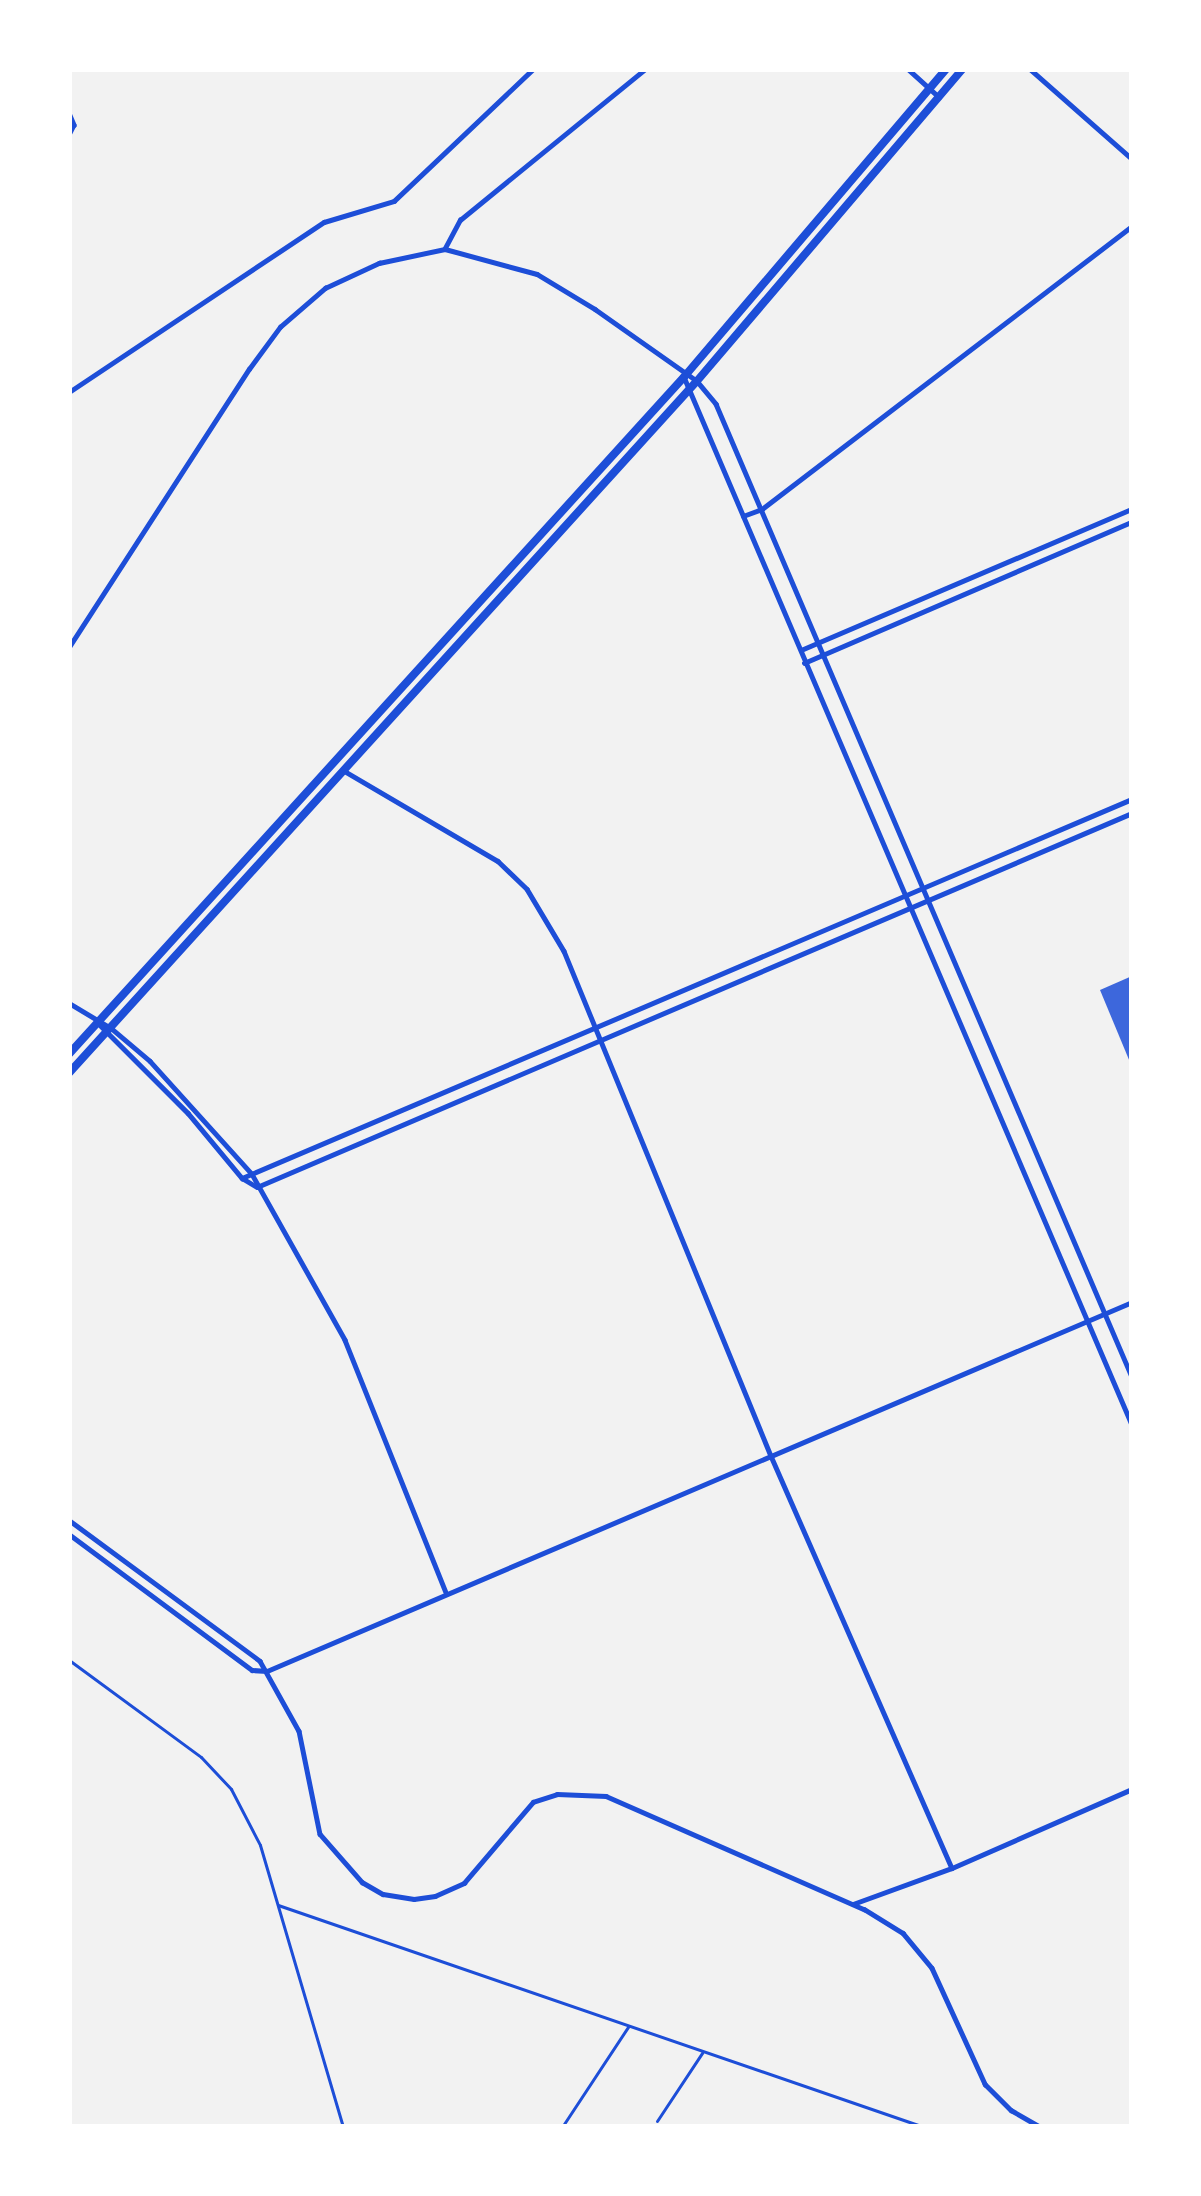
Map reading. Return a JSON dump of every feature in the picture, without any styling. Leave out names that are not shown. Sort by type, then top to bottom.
[{"type":"main road","points":[[69,1054],[685,377],[946,69]]},
{"type":"main road","points":[[69,1073],[697,381],[963,69]]},
{"type":"street","points":[[69,392],[324,222],[394,201],[533,69]]},
{"type":"street","points":[[445,249],[460,220],[645,69]]},
{"type":"street","points":[[908,69],[939,97]]},
{"type":"street","points":[[1030,69],[1132,159]]},
{"type":"street","points":[[69,113],[74,125],[69,135]]},
{"type":"street","points":[[742,516],[762,509],[1132,226]]},
{"type":"street","points":[[69,647],[280,327],[325,288],[379,263],[445,249],[537,274],[595,308],[685,377],[697,381],[716,404],[1132,1377]]},
{"type":"street","points":[[685,377],[1132,1425]]},
{"type":"street","points":[[800,651],[1132,508]]},
{"type":"street","points":[[804,663],[1132,522]]},
{"type":"street","points":[[337,764],[498,861],[527,889],[564,950],[771,1456],[952,1868]]},
{"type":"street","points":[[242,1178],[1132,800]]},
{"type":"street","points":[[257,1187],[1132,813]]},
{"type":"street","points":[[69,1003],[98,1022],[195,1107],[252,1174],[345,1340],[447,1594]]},
{"type":"street","points":[[108,1031],[188,1113],[242,1178],[257,1187]]},
{"type":"street","points":[[69,1534],[251,1670],[267,1671],[1132,1302]]},
{"type":"street","points":[[69,1520],[267,1671],[303,1744],[320,1834],[342,1864],[383,1894],[414,1899],[464,1883],[533,1802],[584,1793],[606,1796],[879,1917],[919,1948],[985,2084],[1011,2110],[1041,2127]]},
{"type":"street","points":[[853,1904],[952,1868],[1132,1789]]},
{"type":"lane","points":[[69,1660],[201,1757],[231,1789],[260,1845],[343,2127]]},
{"type":"lane","points":[[278,1904],[924,2127]]},
{"type":"lane","points":[[562,2127],[629,2026]]},
{"type":"lane","points":[[657,2121],[703,2051]]},
{"type":"building","points":[[1132,976],[1132,1067],[1100,990]]}]
